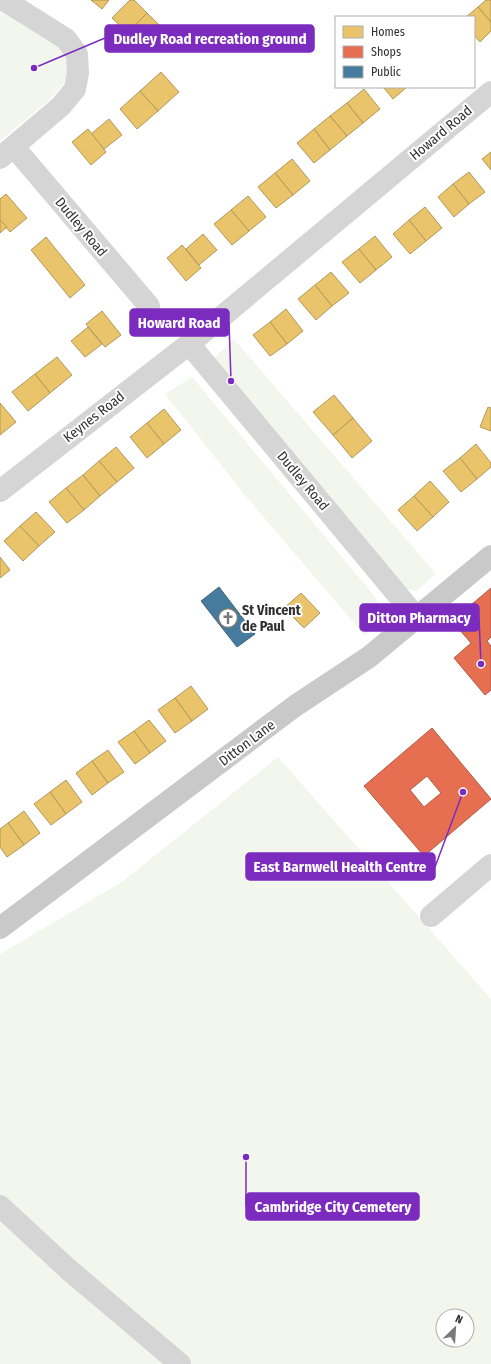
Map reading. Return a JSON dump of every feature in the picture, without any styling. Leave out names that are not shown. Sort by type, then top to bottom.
[{"type":"main road","name":"Ditton Lane","points":[[0,928],[295,706],[369,657],[491,556]]},
{"type":"street","name":"Dudley Road","points":[[4,0],[66,39],[77,54],[78,73],[75,89],[61,106],[7,153],[148,306]]},
{"type":"street","name":"Howard Road","points":[[189,344],[491,92]]},
{"type":"street","name":"Dudley Road","points":[[189,344],[417,618]]},
{"type":"street","name":"Keynes Road","points":[[0,491],[189,344]]},
{"type":"street","points":[[431,916],[491,865]]},
{"type":"street","points":[[0,1206],[68,1269],[180,1364]]},
{"type":"shaded area","points":[[0,5],[43,30],[69,58],[68,79],[49,100],[0,141]]},
{"type":"shaded area","points":[[234,339],[436,574],[416,591],[404,588],[213,359]]},
{"type":"shaded area","points":[[192,377],[376,598],[379,611],[378,619],[365,636],[244,494],[165,394]]},
{"type":"shaded area","points":[[278,757],[491,999],[491,1364],[0,1364],[0,954],[122,882]]},
{"type":"building: Homes","points":[[91,0],[109,0],[102,9]]},
{"type":"building: Homes","points":[[130,0],[134,0],[147,13],[128,33],[112,18]]},
{"type":"building: Homes","points":[[486,0],[491,0],[491,22],[478,7]]},
{"type":"building: Homes","points":[[478,7],[491,22],[491,31],[480,42],[475,36],[475,16],[467,16]]},
{"type":"building: Homes","points":[[147,13],[162,28],[143,48],[128,33]]},
{"type":"building: Homes","points":[[161,72],[179,92],[158,111],[140,91]]},
{"type":"building: Homes","points":[[384,88],[406,88],[393,99]]},
{"type":"building: Homes","points":[[364,89],[380,109],[363,123],[347,103]]},
{"type":"building: Homes","points":[[140,91],[158,111],[137,129],[120,109]]},
{"type":"building: Homes","points":[[347,103],[363,123],[347,136],[330,116]]},
{"type":"building: Homes","points":[[330,116],[347,136],[330,150],[314,129]]},
{"type":"building: Homes","points":[[109,119],[122,135],[104,149],[91,134]]},
{"type":"building: Homes","points":[[88,129],[106,152],[91,165],[72,142]]},
{"type":"building: Homes","points":[[314,129],[330,150],[314,163],[297,143]]},
{"type":"building: Homes","points":[[491,152],[491,170],[482,159]]},
{"type":"building: Homes","points":[[292,159],[310,181],[293,195],[275,173]]},
{"type":"building: Homes","points":[[469,172],[485,192],[469,204],[453,184]]},
{"type":"building: Homes","points":[[275,173],[293,195],[276,208],[258,187]]},
{"type":"building: Homes","points":[[453,184],[469,204],[454,217],[438,197]]},
{"type":"building: Homes","points":[[6,194],[27,218],[10,232],[0,220],[0,199]]},
{"type":"building: Homes","points":[[248,196],[266,217],[249,231],[231,210]]},
{"type":"building: Homes","points":[[425,207],[442,228],[426,241],[409,220]]},
{"type":"building: Homes","points":[[231,210],[249,231],[232,245],[214,224]]},
{"type":"building: Homes","points":[[0,220],[7,227],[0,233]]},
{"type":"building: Homes","points":[[409,220],[426,241],[410,254],[393,234]]},
{"type":"building: Homes","points":[[203,234],[217,250],[199,265],[186,249]]},
{"type":"building: Homes","points":[[375,236],[392,257],[376,270],[359,249]]},
{"type":"building: Homes","points":[[46,237],[85,285],[70,298],[31,250]]},
{"type":"building: Homes","points":[[182,245],[201,268],[186,281],[167,258]]},
{"type":"building: Homes","points":[[359,249],[376,270],[360,283],[342,262]]},
{"type":"building: Homes","points":[[331,272],[349,293],[332,306],[315,285]]},
{"type":"building: Homes","points":[[315,285],[332,306],[316,320],[298,299]]},
{"type":"building: Homes","points":[[286,309],[303,331],[287,344],[270,322]]},
{"type":"building: Homes","points":[[102,311],[121,335],[105,347],[86,324]]},
{"type":"building: Homes","points":[[270,322],[287,344],[270,356],[253,335]]},
{"type":"building: Homes","points":[[88,327],[102,344],[85,357],[71,341]]},
{"type":"building: Homes","points":[[57,357],[72,375],[50,393],[35,374]]},
{"type":"building: Homes","points":[[35,374],[50,393],[28,411],[12,392]]},
{"type":"building: Homes","points":[[334,395],[353,418],[333,435],[313,412]]},
{"type":"building: Homes","points":[[0,403],[16,422],[0,435]]},
{"type":"building: Homes","points":[[488,407],[491,408],[491,431],[480,427]]},
{"type":"building: Homes","points":[[164,409],[181,430],[164,444],[147,423]]},
{"type":"building: Homes","points":[[353,418],[372,441],[352,458],[333,435]]},
{"type":"building: Homes","points":[[147,423],[164,444],[147,458],[130,437]]},
{"type":"building: Homes","points":[[476,444],[491,463],[491,467],[477,479],[460,458]]},
{"type":"building: Homes","points":[[116,447],[134,468],[117,482],[99,461]]},
{"type":"building: Homes","points":[[460,458],[477,479],[461,492],[443,471]]},
{"type":"building: Homes","points":[[99,461],[117,482],[100,496],[83,475]]},
{"type":"building: Homes","points":[[83,475],[100,496],[84,510],[66,488]]},
{"type":"building: Homes","points":[[430,481],[449,502],[433,517],[414,496]]},
{"type":"building: Homes","points":[[66,488],[84,510],[67,523],[49,502]]},
{"type":"building: Homes","points":[[414,496],[433,517],[417,531],[398,510]]},
{"type":"building: Homes","points":[[36,512],[55,532],[39,546],[20,526]]},
{"type":"building: Homes","points":[[20,526],[39,546],[23,561],[4,541]]},
{"type":"building: Homes","points":[[0,557],[10,570],[0,578]]},
{"type":"building: Homes","points":[[301,593],[320,613],[304,628],[284,608]]},
{"type":"building: Homes","points":[[191,686],[208,709],[192,721],[175,698]]},
{"type":"building: Homes","points":[[175,698],[192,721],[175,733],[158,710]]},
{"type":"building: Homes","points":[[149,720],[166,741],[150,753],[134,731]]},
{"type":"building: Homes","points":[[134,731],[150,753],[135,764],[118,742]]},
{"type":"building: Homes","points":[[108,750],[124,772],[108,783],[92,761]]},
{"type":"building: Homes","points":[[92,761],[108,783],[92,795],[76,773]]},
{"type":"building: Homes","points":[[66,780],[82,802],[66,814],[50,792]]},
{"type":"building: Homes","points":[[50,792],[66,814],[51,825],[34,804]]},
{"type":"building: Homes","points":[[24,811],[40,833],[24,845],[8,823]]},
{"type":"building: Homes","points":[[8,823],[24,845],[7,857],[0,847],[0,829]]},
{"type":"building: Shops","points":[[491,588],[491,637],[487,641],[491,646],[491,690],[485,695],[454,658],[471,643],[452,621]]},
{"type":"building: Shops","points":[[432,728],[491,799],[424,856],[364,786]],"holes":[[[427,776],[441,793],[424,807],[410,790]]]},
{"type":"building: Public","name":"St Vincent de Paul","points":[[219,587],[255,634],[237,647],[201,601]]},
{"type":"place","name":"Dudley Road recreation ground","points":[[34,68]]},
{"type":"place","name":"Howard Road","points":[[231,381]]},
{"type":"place","name":"St Vincent de Paul","points":[[228,618]]},
{"type":"place","name":"Ditton Pharmacy","points":[[481,664]]},
{"type":"place","name":"East Barnwell Health Centre","points":[[463,792]]},
{"type":"place","name":"Cambridge City Cemetery","points":[[246,1157]]}]
